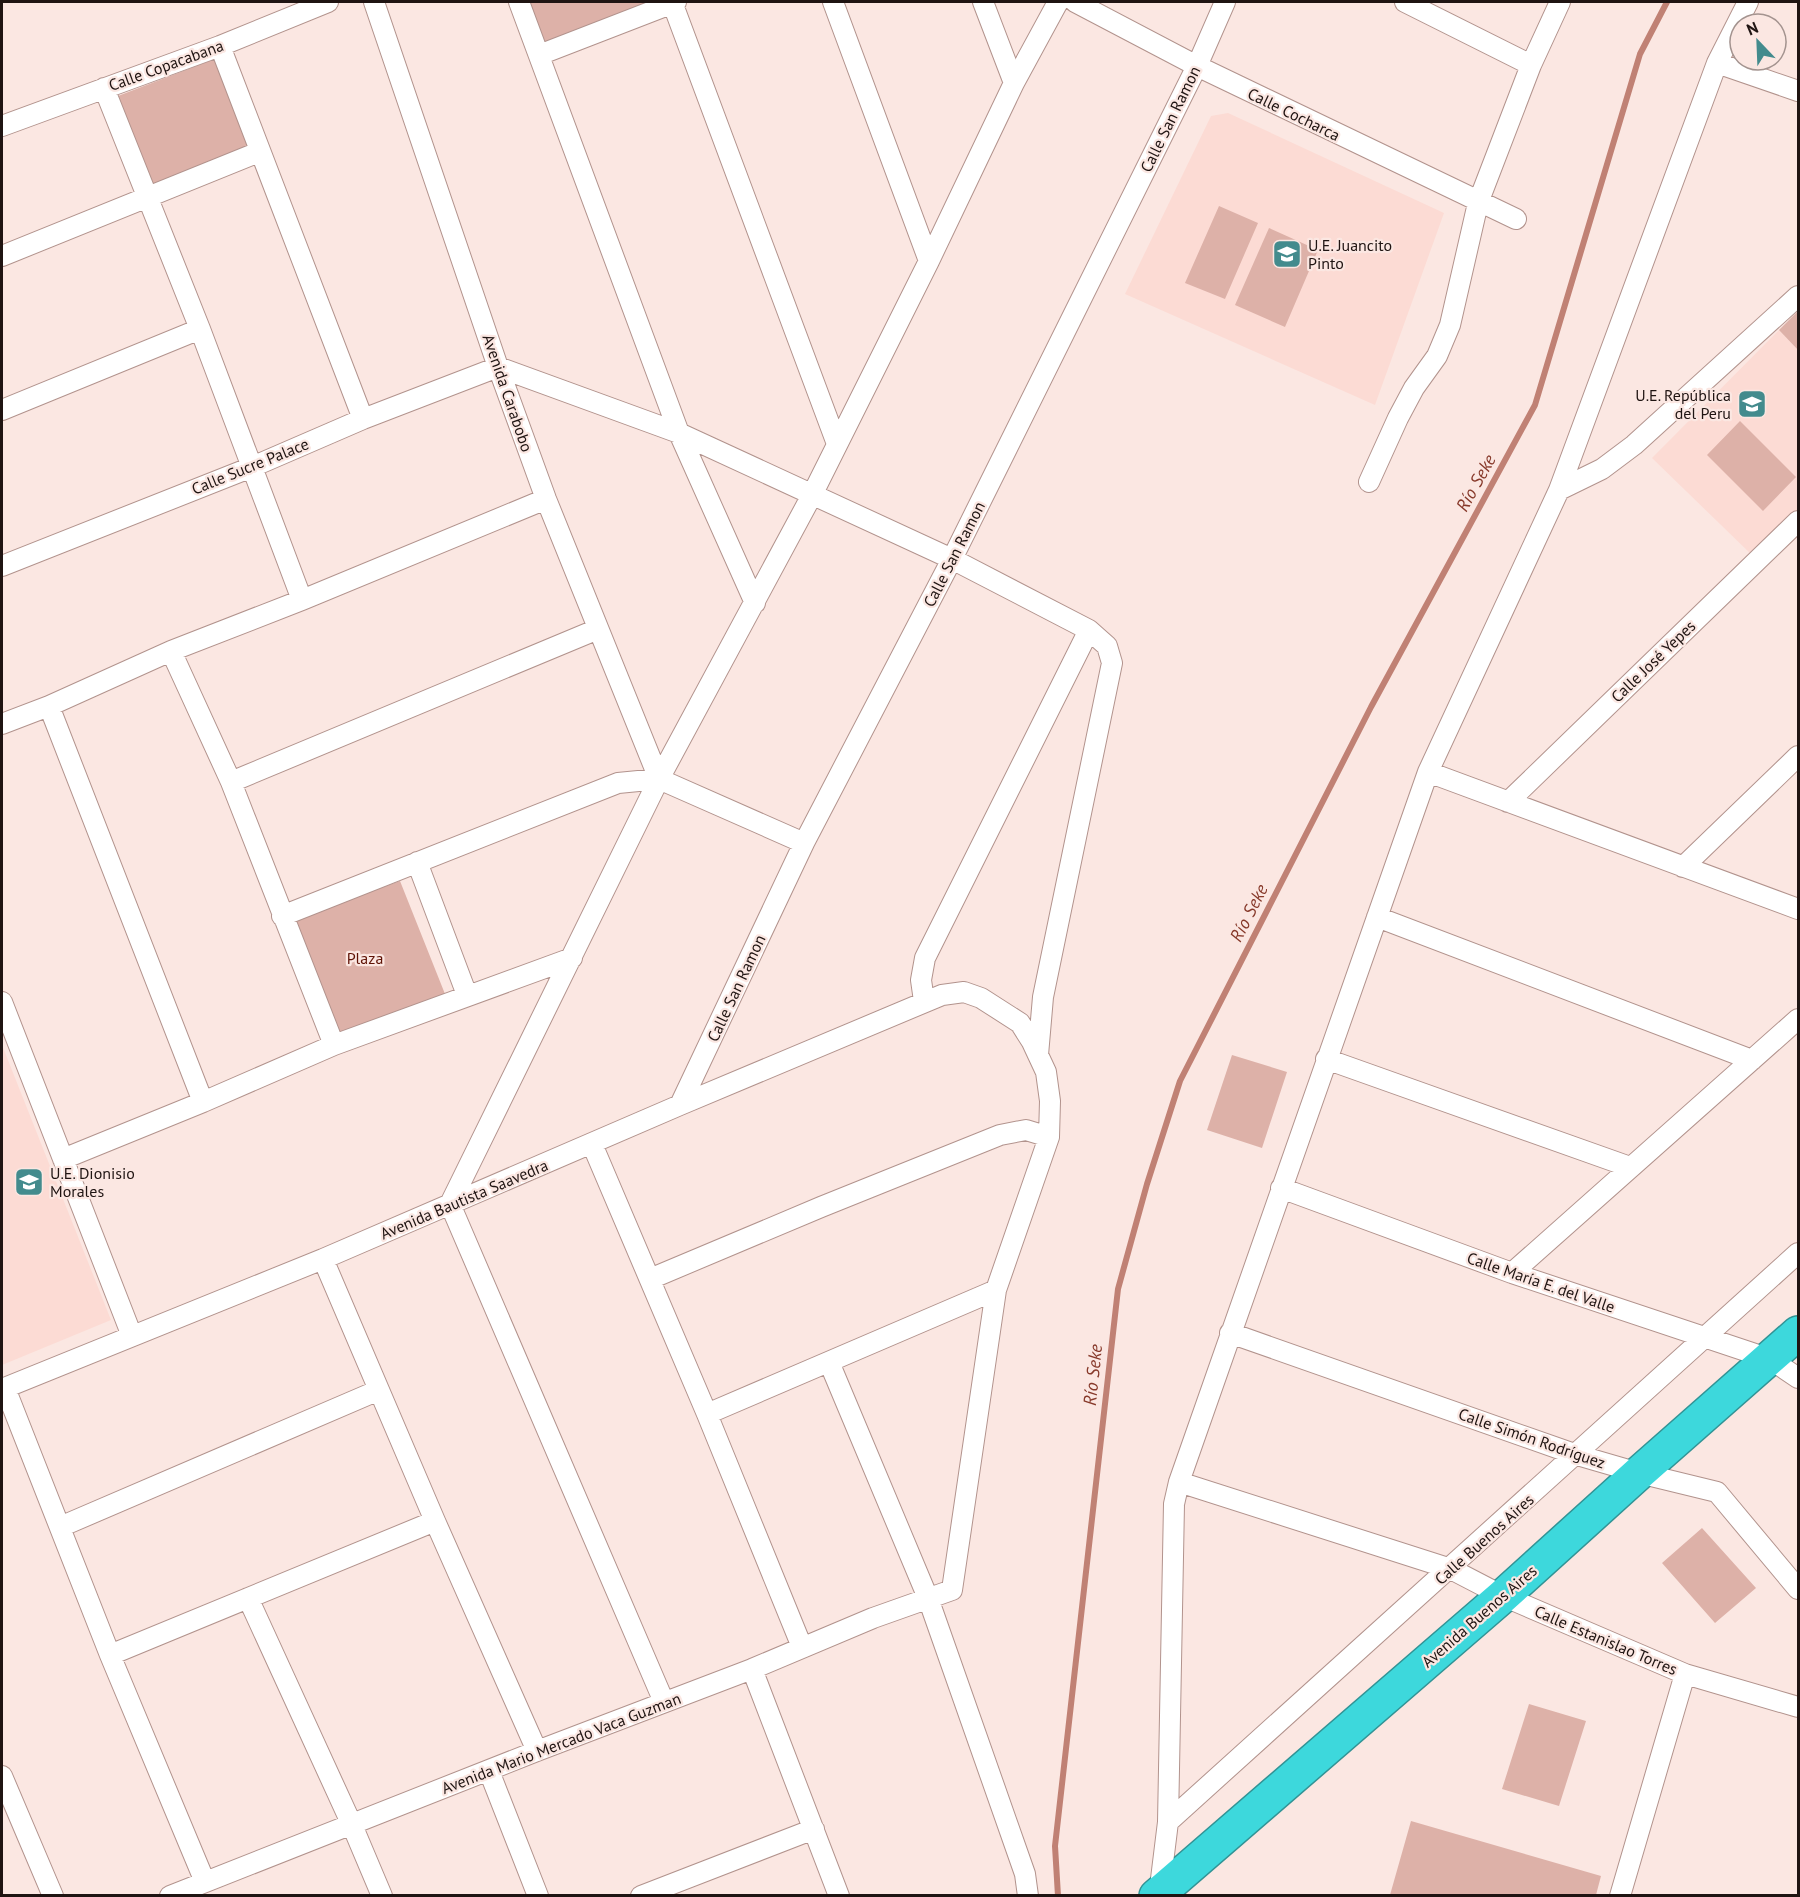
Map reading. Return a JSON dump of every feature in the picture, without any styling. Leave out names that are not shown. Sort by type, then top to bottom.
[{"type":"highway","name":"Avenida Buenos Aires","points":[[1159,1895],[1503,1596],[1798,1333]]},
{"type":"street","name":"Calle Copacabana","points":[[2,126],[219,46],[328,2]]},
{"type":"street","name":"Avenida Carabobo","points":[[374,2],[498,367],[546,500],[659,778]]},
{"type":"street","points":[[519,2],[679,433],[755,603]]},
{"type":"street","points":[[539,55],[673,2],[837,444]]},
{"type":"street","points":[[833,2],[929,261]]},
{"type":"street","points":[[983,2],[1014,83]]},
{"type":"street","points":[[664,1702],[450,1204],[659,778],[812,495],[929,261],[1014,83],[1058,2]]},
{"type":"street","name":"Calle Cocharca","points":[[1075,2],[1197,66],[1478,203],[1516,219]]},
{"type":"street","name":"Calle San Ramon","points":[[680,1105],[804,843],[952,559],[1197,66],[1225,2]]},
{"type":"street","points":[[1405,2],[1531,65]]},
{"type":"street","points":[[1369,482],[1398,418],[1414,388],[1437,356],[1450,325],[1478,203],[1531,65],[1560,2]]},
{"type":"street","points":[[1159,1895],[1168,1822],[1174,1504],[1179,1482],[1428,772],[1559,490],[1717,63],[1748,2]]},
{"type":"street","points":[[219,46],[363,419]]},
{"type":"street","points":[[1717,63],[1798,91]]},
{"type":"street","points":[[104,88],[200,329],[302,600]]},
{"type":"street","points":[[2,256],[259,152]]},
{"type":"street","points":[[1559,490],[1602,470],[1634,446],[1798,296]]},
{"type":"street","points":[[2,410],[200,329]]},
{"type":"street","points":[[498,367],[679,433],[952,559],[1089,630],[1107,646],[1112,663],[1043,997],[1038,1055],[1046,1072],[1050,1101],[1049,1137],[996,1290],[707,1414]]},
{"type":"street","name":"Calle Sucre Palace","points":[[2,566],[363,419],[498,367]]},
{"type":"street","points":[[2,724],[49,706],[171,651],[546,500]]},
{"type":"street","name":"Calle José Yepes","points":[[1508,802],[1798,521]]},
{"type":"street","points":[[231,782],[598,629]]},
{"type":"street","points":[[924,1001],[921,980],[925,958],[1089,630]]},
{"type":"street","points":[[171,651],[231,782],[334,1045]]},
{"type":"street","points":[[49,706],[203,1102]]},
{"type":"street","points":[[1683,867],[1798,756]]},
{"type":"street","points":[[1428,772],[1798,909]]},
{"type":"street","points":[[282,916],[618,783],[659,778],[804,843]]},
{"type":"street","points":[[417,862],[467,995]]},
{"type":"street","points":[[1377,917],[1752,1060]]},
{"type":"street","points":[[63,1159],[334,1045],[572,958]]},
{"type":"street","name":"Avenida Bautista Saavedra","points":[[3,1389],[323,1260],[680,1105],[942,995],[964,992],[981,998],[1020,1023],[1038,1055]]},
{"type":"street","points":[[2,1002],[132,1336]]},
{"type":"street","points":[[1512,1273],[1798,1019]]},
{"type":"street","points":[[1326,1059],[1630,1167]]},
{"type":"street","points":[[650,1279],[1000,1135],[1026,1130],[1049,1137]]},
{"type":"street","points":[[592,1144],[707,1414],[802,1647]]},
{"type":"street","name":"Calle María E. del Valle","points":[[1281,1188],[1512,1273],[1704,1339],[1770,1359],[1798,1378]]},
{"type":"street","name":"Calle Buenos Aires","points":[[1168,1822],[1451,1569],[1798,1253]]},
{"type":"street","points":[[323,1260],[537,1751]]},
{"type":"street","name":"Avenida Mario Mercado Vaca Guzman","points":[[170,1896],[952,1590],[996,1290]]},
{"type":"street","name":"Calle Simón Rodríguez","points":[[1230,1333],[1577,1455],[1717,1492],[1798,1589]]},
{"type":"street","points":[[829,1362],[928,1598],[1025,1874],[1028,1896]]},
{"type":"street","points":[[3,1389],[110,1655],[206,1882]]},
{"type":"street","points":[[60,1527],[379,1390]]},
{"type":"street","name":"Calle Estanislao Torres","points":[[1179,1482],[1451,1569],[1503,1596],[1685,1674],[1798,1707]]},
{"type":"street","points":[[110,1655],[435,1521]]},
{"type":"street","points":[[248,1598],[382,1896]]},
{"type":"street","points":[[752,1669],[839,1896]]},
{"type":"street","points":[[1620,1896],[1685,1674]]},
{"type":"street","points":[[489,1771],[538,1896]]},
{"type":"street","points":[[2,1776],[53,1896]]},
{"type":"street","points":[[641,1896],[686,1887],[814,1829]]},
{"type":"shaded area","name":"U.E. Juancito Pinto","points":[[1228,113],[1444,213],[1375,405],[1125,294],[1211,116]]},
{"type":"shaded area","name":"U.E. República del Peru","points":[[1779,330],[1798,350],[1798,515],[1755,558],[1652,458]]},
{"type":"shaded area","name":"U.E. Dionisio Morales","points":[[2,1045],[111,1320],[2,1365]]},
{"type":"green space","points":[[529,2],[656,2],[545,44]]},
{"type":"green space","points":[[217,58],[252,148],[152,186],[118,96]]},
{"type":"green space","points":[[1219,206],[1258,223],[1225,299],[1185,283]]},
{"type":"green space","points":[[1269,228],[1318,250],[1285,327],[1235,305]]},
{"type":"green space","points":[[1798,311],[1798,350],[1779,330]]},
{"type":"green space","points":[[1740,421],[1796,477],[1763,511],[1707,455]]},
{"type":"green space","name":"Plaza","points":[[400,881],[445,994],[327,1038],[285,923]]},
{"type":"green space","points":[[1232,1055],[1287,1072],[1262,1148],[1207,1130]]},
{"type":"green space","points":[[1702,1528],[1756,1588],[1715,1623],[1662,1563]]},
{"type":"green space","points":[[1529,1704],[1586,1721],[1559,1806],[1502,1789]]},
{"type":"green space","points":[[1411,1821],[1601,1876],[1596,1895],[1390,1895]]},
{"type":"waterway","name":"Río Seke","points":[[1058,1896],[1055,1846],[1118,1289],[1147,1184],[1180,1081],[1371,707],[1535,405],[1640,54],[1667,2]]},
{"type":"place","name":"U.E. Juancito Pinto","points":[[1287,254]]},
{"type":"place","name":"U.E. República del Peru","points":[[1752,404]]},
{"type":"place","name":"U.E. Dionisio Morales","points":[[29,1182]]}]
